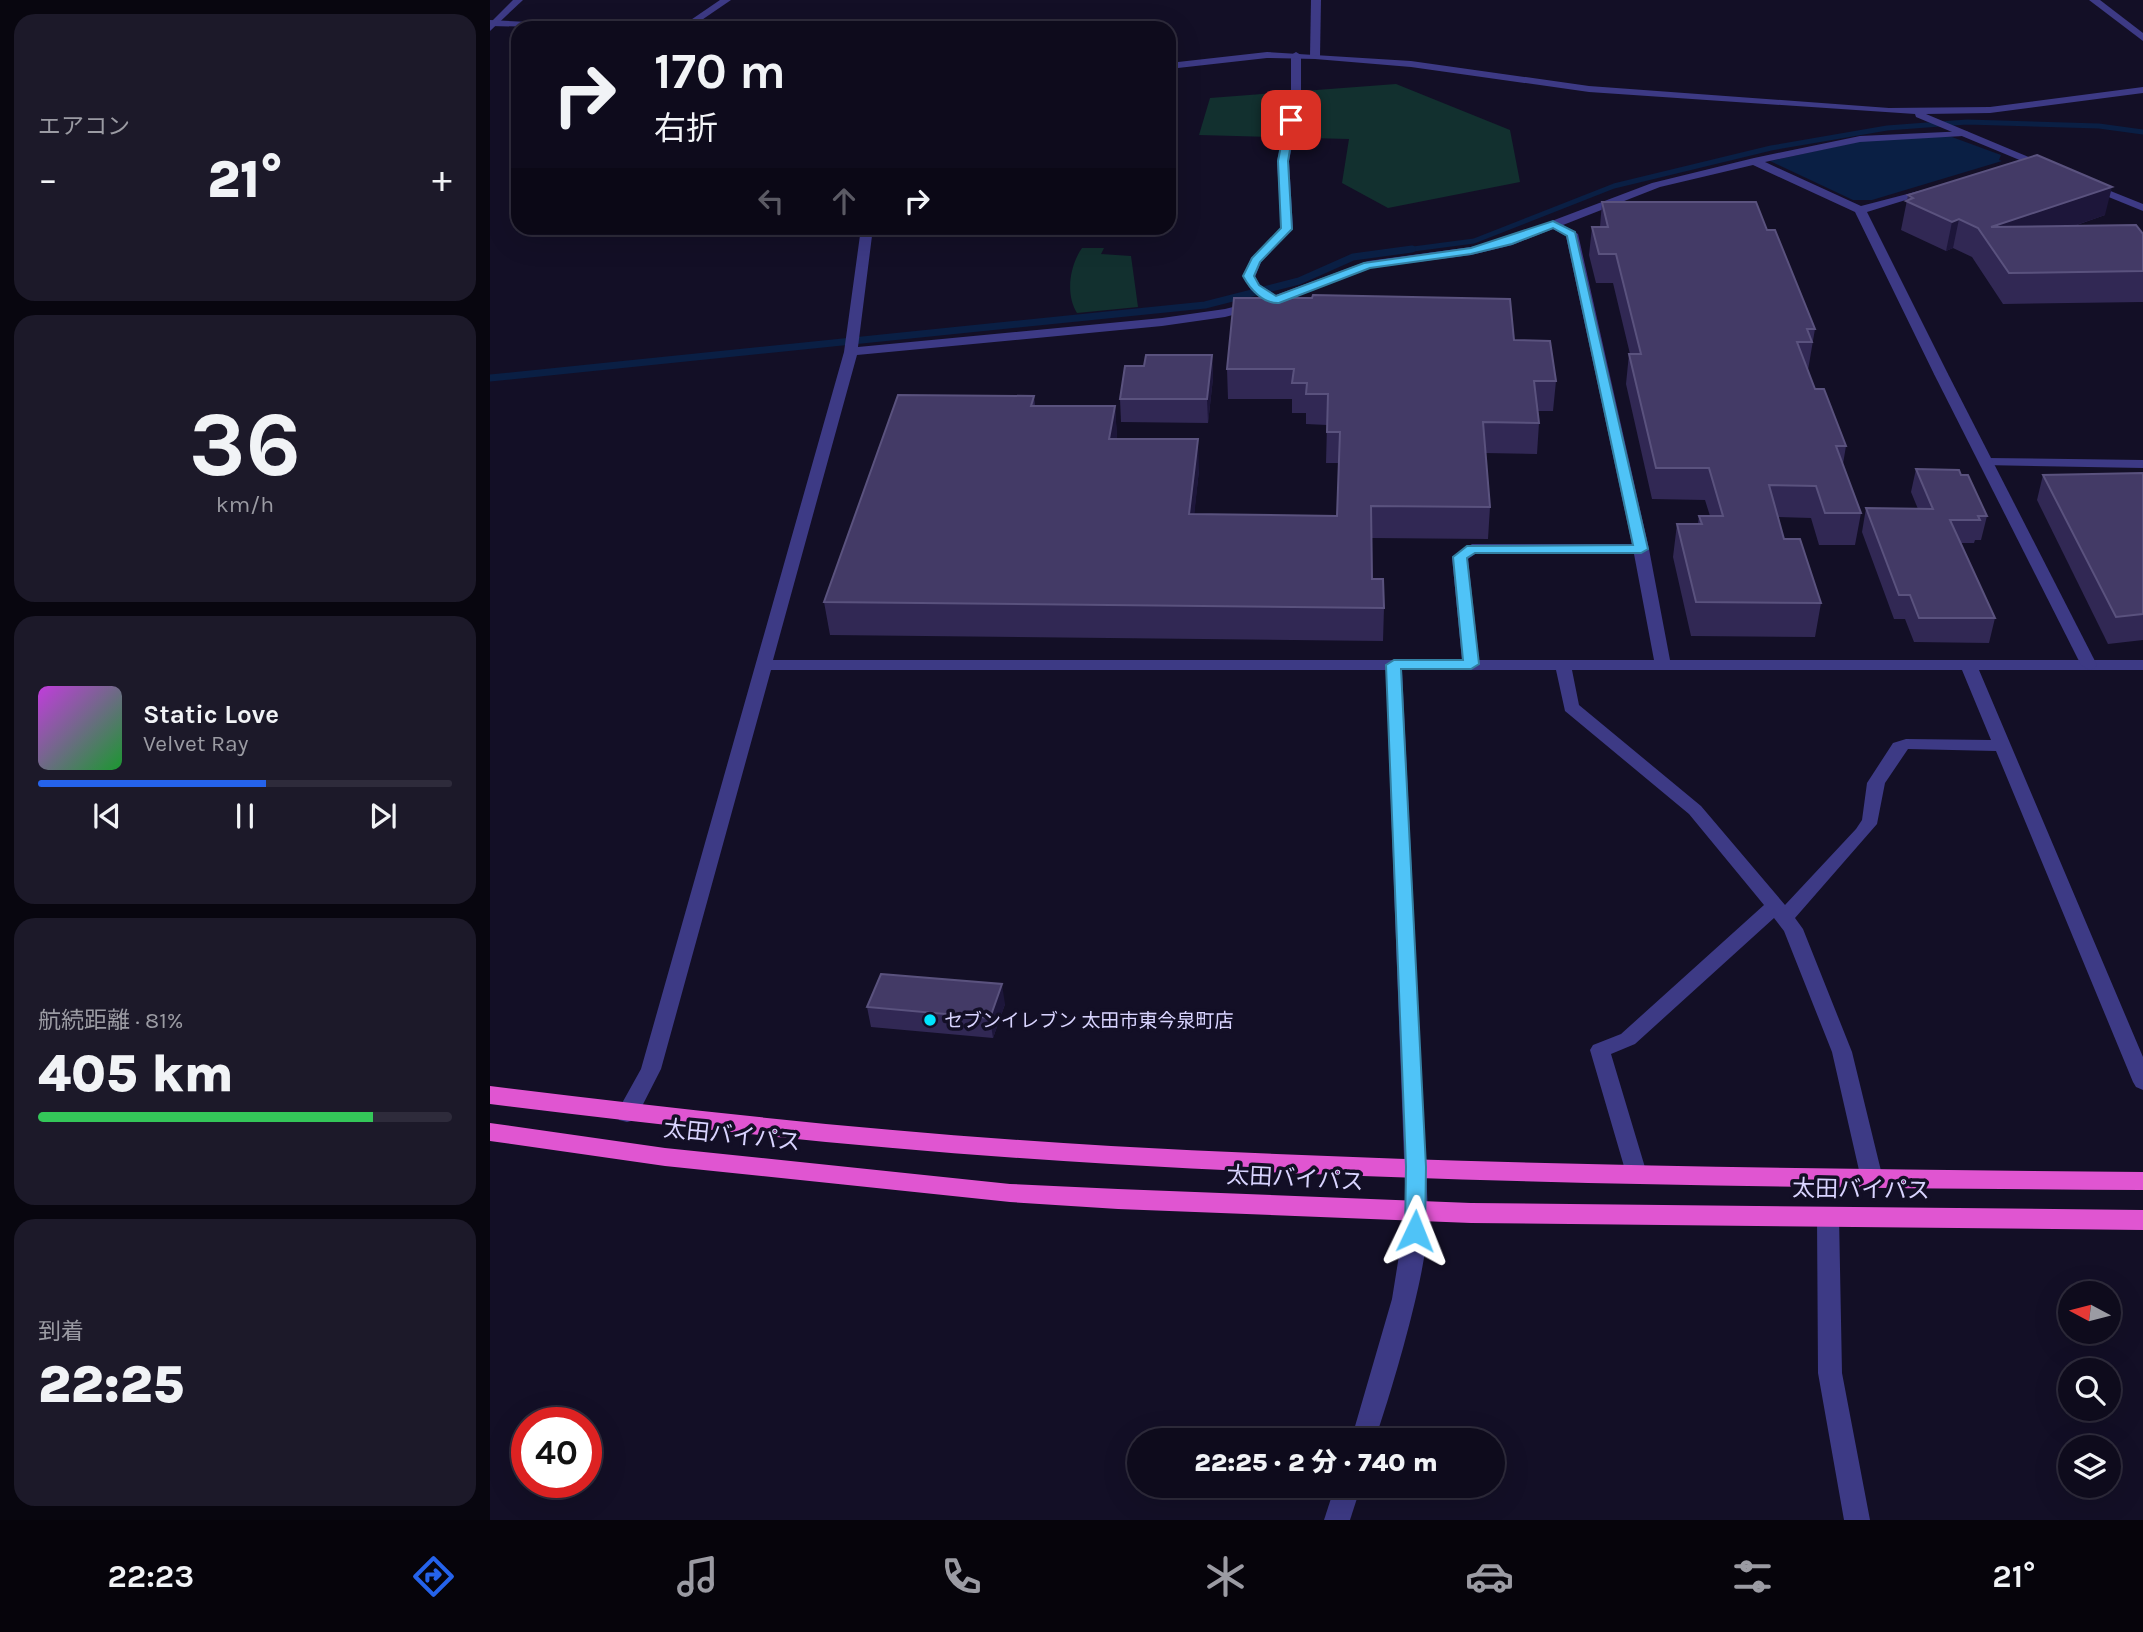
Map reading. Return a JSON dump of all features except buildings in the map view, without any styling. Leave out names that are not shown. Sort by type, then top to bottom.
[{"type":"highway","name":"太田バイパス","points":[[490,1095],[627,1114],[1024,1151],[1636,1174],[2143,1181]]},
{"type":"highway","name":"太田バイパス","points":[[490,1132],[665,1157],[1010,1193],[1416,1212],[2143,1220]]},
{"type":"street","points":[[492,25],[518,0]]},
{"type":"street","points":[[694,21],[726,0]]},
{"type":"street","points":[[1315,56],[1316,0]]},
{"type":"street","points":[[2094,0],[2143,38]]},
{"type":"street","points":[[492,25],[511,26]]},
{"type":"street","points":[[1176,65],[1267,55],[1315,56],[1411,64],[1589,89],[1912,111],[1990,110],[2143,90]]},
{"type":"street","points":[[1265,294],[1249,276],[1251,268],[1287,229],[1283,161],[1296,101],[1296,55]]},
{"type":"street","points":[[1912,111],[2053,170]]},
{"type":"street","points":[[852,345],[1187,319],[1368,265],[1471,251],[1508,242],[1656,185],[1754,161],[1860,139],[1963,133]]},
{"type":"street","points":[[2001,167],[2027,160]]},
{"type":"street","points":[[1754,161],[1860,210],[2089,665]]},
{"type":"street","points":[[2079,181],[2143,208]]},
{"type":"street","points":[[1860,210],[1950,183]]},
{"type":"street","points":[[1553,224],[1572,234],[1641,549],[1662,664]]},
{"type":"street","points":[[627,1114],[651,1069],[852,345],[866,235]]},
{"type":"street","points":[[1987,462],[2143,464]]},
{"type":"street","points":[[1471,664],[1460,557],[1472,549],[1641,549]]},
{"type":"street","points":[[1563,664],[1571,707],[1695,810],[1725,843],[1793,929],[1842,1052],[1872,1179]]},
{"type":"street","points":[[1968,664],[2143,1082]]},
{"type":"street","points":[[764,665],[2143,665]]},
{"type":"street","points":[[1367,1428],[1397,1339],[1413,1251],[1416,1212],[1394,665]]},
{"type":"street","points":[[1636,1174],[1600,1050],[1628,1039],[1779,912],[1862,833],[1871,820],[1876,783],[1899,747],[1906,744],[2003,746]]},
{"type":"street","points":[[1828,1216],[1830,1373],[1857,1520]]},
{"type":"street","points":[[1337,1520],[1344,1498]]},
{"type":"green space","points":[[1396,84],[1510,130],[1520,182],[1388,208],[1342,183],[1349,139],[1199,135],[1210,98]]},
{"type":"green space","points":[[1082,248],[1104,248],[1101,254],[1131,256],[1138,307],[1077,313],[1071,297],[1070,280],[1074,263]]},
{"type":"water","points":[[1921,136],[1952,137],[2001,155],[1999,160],[2002,161],[1872,200],[1853,200],[1770,161],[1862,141]]},
{"type":"waterway","points":[[1398,251],[1474,241],[1614,186],[1771,148],[1887,128],[1967,122],[2099,126],[2143,132]]},
{"type":"waterway","points":[[490,378],[1205,305],[1299,281],[1353,257],[1412,249]]},
{"type":"place","name":"セブンイレブン 太田市東今泉町店","points":[[930,1020]]},
{"type":"route","points":[[1291,120],[1283,161],[1287,229],[1255,261],[1249,276],[1255,287],[1275,300],[1368,265],[1471,251],[1508,242],[1553,224],[1572,234],[1641,549],[1472,549],[1460,557],[1471,664],[1394,665],[1416,1167],[1415,1231]]}]
